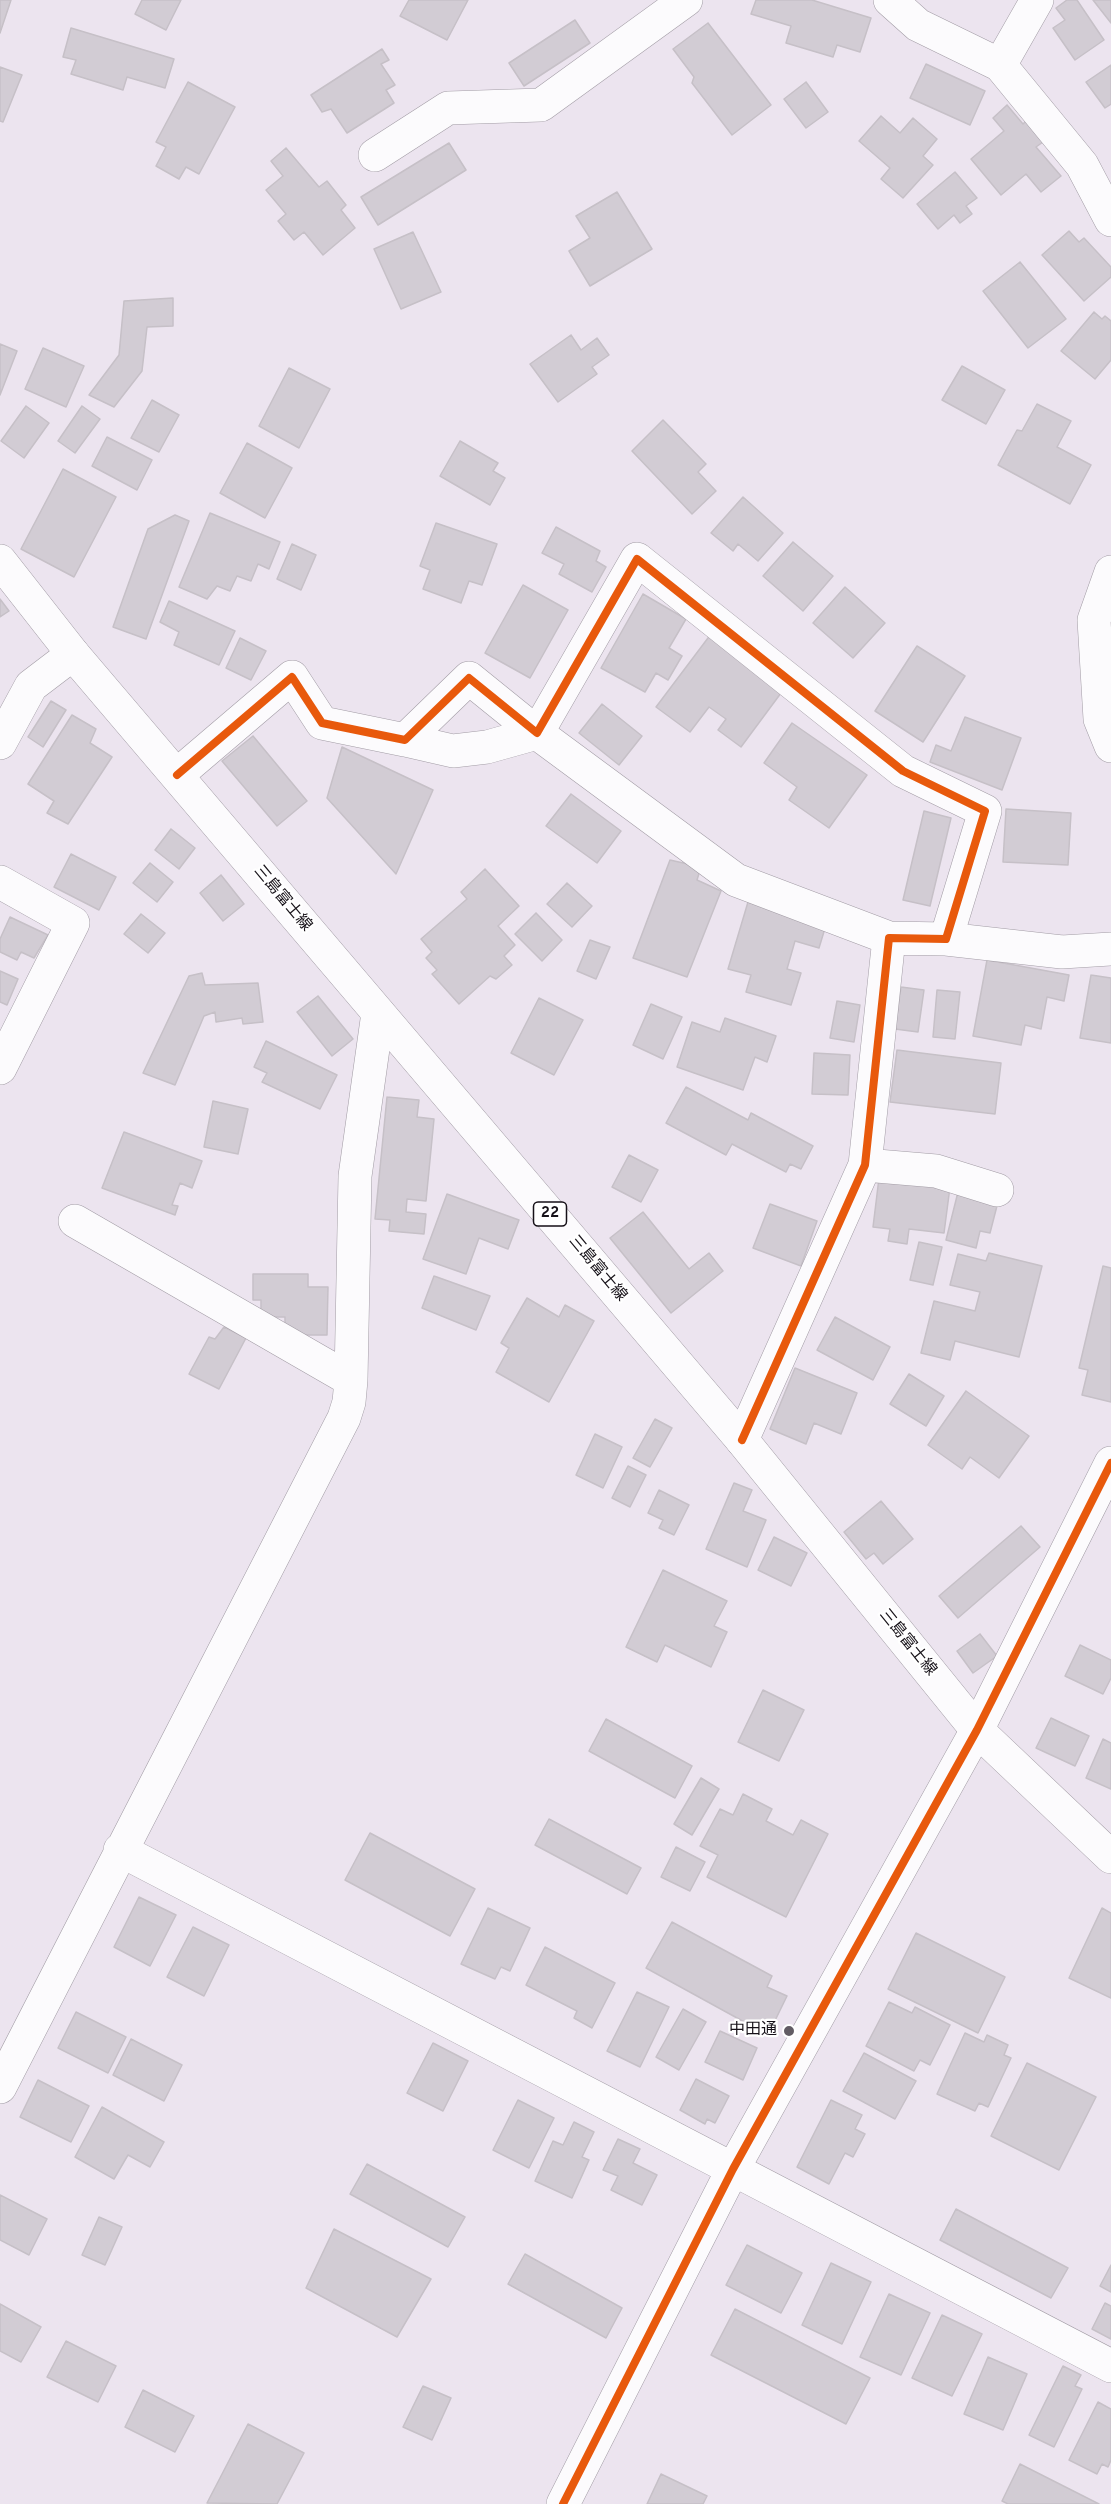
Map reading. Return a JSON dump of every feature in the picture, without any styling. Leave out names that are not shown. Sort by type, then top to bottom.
[{"type":"street","points":[[375,155],[448,108],[541,105],[686,0]]},
{"type":"street","points":[[890,0],[918,25],[1000,65],[1082,165],[1111,220]]},
{"type":"street","points":[[1000,65],[1037,0]]},
{"type":"street","points":[[177,776],[292,677],[322,723],[453,751],[487,747],[537,733],[637,559],[903,771],[985,811],[945,939]]},
{"type":"street","name":"三島富士線","points":[[0,561],[73,654],[742,1440],[977,1730],[1111,1857]]},
{"type":"street","points":[[1111,572],[1094,620],[1100,719],[1111,746]]},
{"type":"street","points":[[0,743],[31,686],[73,654]]},
{"type":"street","points":[[405,740],[469,678],[537,733],[736,880],[889,938],[945,939],[1062,952],[1111,949]]},
{"type":"street","points":[[0,882],[73,923],[0,1068]]},
{"type":"street","points":[[742,1440],[865,1165],[889,938]]},
{"type":"street","points":[[0,2087],[344,1418],[349,1402],[351,1380],[355,1176],[378,1013]]},
{"type":"street","points":[[865,1165],[936,1171],[997,1190]]},
{"type":"street","points":[[75,1221],[351,1380]]},
{"type":"street","points":[[563,2504],[733,2169],[977,1730],[1111,1462]]},
{"type":"street","points":[[120,1850],[1111,2366]]},
{"type":"building","points":[[0,0],[11,0],[0,33]]},
{"type":"building","points":[[142,0],[181,0],[166,30],[135,14]]},
{"type":"building","points":[[409,0],[468,0],[447,40],[400,16]]},
{"type":"building","points":[[756,0],[812,0],[871,18],[860,52],[837,45],[833,57],[786,43],[791,26],[751,14]]},
{"type":"building","points":[[1067,0],[1077,0],[1104,40],[1075,60],[1053,28],[1065,20],[1056,8]]},
{"type":"building","points":[[1093,0],[1111,0],[1111,23]]},
{"type":"building","points":[[575,20],[590,43],[524,86],[509,63]]},
{"type":"building","points":[[708,23],[771,105],[732,135],[692,83],[694,77],[673,49]]},
{"type":"building","points":[[71,28],[174,59],[165,88],[127,77],[123,90],[71,74],[76,60],[63,57]]},
{"type":"building","points":[[382,49],[389,60],[381,64],[395,85],[386,90],[394,103],[347,133],[331,109],[322,112],[311,95]]},
{"type":"building","points":[[926,64],[985,91],[970,125],[910,98]]},
{"type":"building","points":[[1111,65],[1111,104],[1105,108],[1086,82]]},
{"type":"building","points":[[0,67],[22,75],[3,122],[0,121]]},
{"type":"building","points":[[188,82],[235,107],[199,174],[186,167],[179,179],[156,166],[166,147],[156,142]]},
{"type":"building","points":[[806,82],[828,112],[806,128],[784,99]]},
{"type":"building","points":[[1007,105],[1023,124],[1026,121],[1043,142],[1036,147],[1061,176],[1041,192],[1026,174],[1001,195],[971,159],[1004,131],[993,118]]},
{"type":"building","points":[[881,116],[900,133],[913,118],[937,139],[923,156],[933,165],[903,198],[881,179],[890,168],[859,141]]},
{"type":"building","points":[[449,143],[466,170],[378,225],[361,197]]},
{"type":"building","points":[[286,148],[319,187],[327,181],[346,205],[341,210],[355,228],[323,255],[304,232],[294,240],[278,221],[286,214],[266,190],[283,176],[271,161]]},
{"type":"building","points":[[955,172],[977,198],[966,206],[972,214],[960,223],[954,215],[938,229],[917,204]]},
{"type":"building","points":[[617,192],[652,249],[590,286],[569,251],[590,238],[576,216]]},
{"type":"building","points":[[1069,231],[1079,242],[1084,238],[1111,267],[1111,277],[1084,301],[1042,255]]},
{"type":"building","points":[[413,232],[441,292],[401,309],[374,249]]},
{"type":"building","points":[[1020,262],[1066,319],[1028,348],[983,291]]},
{"type":"building","points":[[173,298],[173,326],[147,327],[142,371],[114,407],[89,395],[119,355],[124,301]]},
{"type":"building","points":[[1094,312],[1102,319],[1105,316],[1111,321],[1111,360],[1095,379],[1061,351]]},
{"type":"building","points":[[571,335],[581,350],[597,338],[609,355],[592,367],[597,374],[558,402],[530,364]]},
{"type":"building","points":[[0,344],[17,351],[0,395]]},
{"type":"building","points":[[43,348],[84,366],[66,407],[25,389]]},
{"type":"building","points":[[962,366],[1005,390],[986,424],[942,400]]},
{"type":"building","points":[[289,368],[330,389],[299,448],[259,426]]},
{"type":"building","points":[[152,400],[179,415],[159,452],[131,438]]},
{"type":"building","points":[[1037,404],[1071,421],[1057,447],[1091,465],[1070,504],[998,465],[1017,430],[1022,431]]},
{"type":"building","points":[[26,406],[49,423],[24,458],[1,441]]},
{"type":"building","points":[[82,406],[100,419],[75,453],[58,441]]},
{"type":"building","points":[[663,420],[706,464],[698,472],[716,491],[692,514],[632,451]]},
{"type":"building","points":[[107,437],[152,460],[137,490],[92,466]]},
{"type":"building","points":[[460,441],[498,463],[493,471],[505,478],[490,505],[440,476]]},
{"type":"building","points":[[247,443],[292,468],[265,518],[220,493]]},
{"type":"building","points":[[63,469],[116,497],[74,577],[21,549]]},
{"type":"building","points":[[743,497],[783,533],[758,561],[738,544],[733,551],[711,533]]},
{"type":"building","points":[[210,513],[280,542],[269,569],[258,564],[251,581],[237,576],[230,591],[217,586],[207,599],[179,587]]},
{"type":"building","points":[[175,515],[189,521],[146,639],[113,627],[148,529]]},
{"type":"building","points":[[436,523],[497,544],[482,585],[469,581],[461,603],[423,589],[430,570],[420,566]]},
{"type":"building","points":[[556,527],[600,551],[596,561],[606,567],[592,592],[559,574],[564,564],[542,553]]},
{"type":"building","points":[[793,542],[833,576],[803,611],[763,576]]},
{"type":"building","points":[[292,544],[316,555],[301,590],[277,579]]},
{"type":"building","points":[[523,585],[568,610],[530,678],[485,653]]},
{"type":"building","points":[[845,587],[885,623],[853,658],[813,623]]},
{"type":"building","points":[[643,594],[686,619],[669,648],[682,656],[668,680],[656,673],[645,692],[601,668]]},
{"type":"building","points":[[0,599],[9,611],[0,617]]},
{"type":"building","points":[[169,601],[235,631],[219,665],[174,645],[179,632],[160,622]]},
{"type":"building","points":[[711,634],[784,689],[741,747],[718,730],[726,719],[709,707],[690,732],[656,707]]},
{"type":"building","points":[[240,638],[266,651],[251,680],[226,668]]},
{"type":"building","points":[[917,646],[965,676],[923,742],[875,711]]},
{"type":"building","points":[[51,701],[66,710],[43,747],[28,737]]},
{"type":"building","points":[[602,704],[642,736],[619,765],[579,733]]},
{"type":"building","points":[[72,715],[96,729],[90,743],[112,757],[68,824],[47,813],[54,801],[28,784]]},
{"type":"building","points":[[965,717],[1021,738],[1002,790],[930,762],[936,745],[951,751]]},
{"type":"building","points":[[792,723],[867,775],[829,828],[789,800],[797,787],[764,763]]},
{"type":"building","points":[[253,736],[307,801],[277,826],[222,761]]},
{"type":"building","points":[[342,747],[433,790],[396,874],[327,798]]},
{"type":"building","points":[[571,794],[621,831],[597,863],[546,826]]},
{"type":"building","points":[[1006,809],[1071,813],[1068,865],[1003,862]]},
{"type":"building","points":[[924,811],[951,818],[930,906],[903,900]]},
{"type":"building","points":[[171,829],[195,848],[179,869],[155,850]]},
{"type":"building","points":[[71,854],[116,877],[99,910],[54,887]]},
{"type":"building","points":[[670,860],[701,867],[697,880],[721,891],[687,977],[633,958]]},
{"type":"building","points":[[150,863],[173,882],[157,902],[133,883]]},
{"type":"building","points":[[485,869],[519,906],[498,926],[515,945],[504,956],[512,965],[496,979],[490,976],[459,1004],[432,974],[437,970],[426,958],[432,952],[421,939],[467,899],[461,892]]},
{"type":"building","points":[[221,875],[244,904],[223,921],[200,893]]},
{"type":"building","points":[[567,883],[592,906],[572,927],[547,904]]},
{"type":"building","points":[[748,902],[826,925],[819,948],[795,941],[787,969],[801,973],[791,1005],[746,992],[751,975],[728,969]]},
{"type":"building","points":[[536,913],[562,940],[542,961],[515,934]]},
{"type":"building","points":[[141,914],[165,933],[148,953],[124,934]]},
{"type":"building","points":[[10,917],[48,935],[34,958],[21,952],[17,960],[0,952],[0,939]]},
{"type":"building","points":[[590,940],[610,947],[596,979],[577,971]]},
{"type":"building","points":[[987,960],[1069,975],[1064,1001],[1047,997],[1041,1029],[1025,1025],[1021,1045],[973,1036]]},
{"type":"building","points":[[0,971],[18,979],[7,1005],[0,1002]]},
{"type":"building","points":[[202,973],[205,985],[258,983],[263,1022],[243,1024],[242,1018],[216,1022],[215,1012],[204,1016],[175,1085],[143,1073],[189,976]]},
{"type":"building","points":[[1091,975],[1111,978],[1111,1043],[1080,1038]]},
{"type":"building","points":[[901,987],[924,990],[918,1032],[895,1029]]},
{"type":"building","points":[[937,990],[960,992],[955,1039],[933,1037]]},
{"type":"building","points":[[318,996],[353,1039],[332,1056],[297,1012]]},
{"type":"building","points":[[539,998],[583,1020],[554,1075],[511,1053]]},
{"type":"building","points":[[837,1001],[860,1005],[854,1042],[830,1038]]},
{"type":"building","points":[[651,1004],[682,1017],[663,1059],[633,1045]]},
{"type":"building","points":[[725,1018],[776,1036],[767,1062],[755,1057],[743,1090],[677,1067],[692,1022],[720,1032]]},
{"type":"building","points":[[266,1041],[337,1075],[320,1109],[262,1082],[267,1073],[254,1067]]},
{"type":"building","points":[[897,1050],[1001,1063],[995,1114],[890,1102]]},
{"type":"building","points":[[814,1053],[850,1055],[848,1095],[812,1094]]},
{"type":"building","points":[[686,1087],[748,1120],[751,1113],[813,1146],[801,1169],[790,1164],[786,1172],[732,1144],[726,1155],[666,1123]]},
{"type":"building","points":[[387,1097],[419,1100],[417,1117],[434,1119],[426,1201],[407,1199],[406,1212],[426,1214],[424,1234],[389,1231],[390,1220],[375,1219]]},
{"type":"building","points":[[213,1101],[248,1109],[238,1154],[204,1147]]},
{"type":"building","points":[[124,1132],[202,1161],[192,1188],[180,1183],[172,1205],[178,1206],[175,1215],[102,1188]]},
{"type":"building","points":[[629,1155],[658,1170],[641,1202],[612,1187]]},
{"type":"building","points":[[879,1178],[950,1187],[944,1233],[909,1229],[907,1244],[888,1241],[890,1229],[873,1227]]},
{"type":"building","points":[[958,1192],[998,1202],[990,1233],[980,1231],[976,1248],[946,1240]]},
{"type":"building","points":[[447,1194],[519,1220],[508,1249],[479,1238],[466,1274],[423,1259]]},
{"type":"building","points":[[770,1204],[817,1221],[801,1266],[753,1248]]},
{"type":"building","points":[[643,1212],[689,1269],[709,1253],[723,1271],[671,1313],[610,1238]]},
{"type":"building","points":[[919,1242],[942,1247],[933,1285],[910,1280]]},
{"type":"building","points":[[989,1253],[1042,1266],[1019,1357],[955,1341],[950,1360],[921,1353],[934,1301],[975,1311],[980,1292],[950,1285],[958,1254],[986,1261]]},
{"type":"building","points":[[1103,1266],[1111,1268],[1111,1402],[1082,1395],[1088,1370],[1079,1368]]},
{"type":"building","points":[[253,1274],[308,1274],[308,1287],[328,1287],[327,1335],[285,1335],[285,1317],[261,1317],[261,1300],[253,1300]]},
{"type":"building","points":[[434,1276],[490,1296],[476,1330],[422,1308]]},
{"type":"building","points":[[527,1298],[559,1317],[565,1305],[594,1321],[549,1402],[496,1372],[509,1348],[501,1343]]},
{"type":"building","points":[[835,1317],[890,1347],[873,1380],[817,1350]]},
{"type":"building","points":[[224,1327],[246,1338],[219,1389],[189,1374],[209,1337],[215,1339]]},
{"type":"building","points":[[795,1368],[857,1393],[841,1434],[814,1423],[806,1444],[770,1429]]},
{"type":"building","points":[[909,1374],[944,1396],[926,1426],[890,1404]]},
{"type":"building","points":[[966,1391],[1029,1436],[999,1478],[970,1457],[962,1469],[928,1445]]},
{"type":"building","points":[[655,1419],[672,1428],[650,1467],[633,1458]]},
{"type":"building","points":[[595,1434],[622,1447],[603,1488],[576,1475]]},
{"type":"building","points":[[628,1466],[646,1475],[630,1507],[612,1498]]},
{"type":"building","points":[[734,1483],[752,1490],[743,1511],[766,1520],[747,1567],[706,1549]]},
{"type":"building","points":[[659,1490],[689,1505],[674,1535],[659,1528],[663,1520],[648,1513]]},
{"type":"building","points":[[881,1501],[913,1539],[883,1564],[874,1553],[866,1559],[844,1532]]},
{"type":"building","points":[[1021,1526],[1040,1547],[958,1618],[939,1596]]},
{"type":"building","points":[[774,1537],[807,1553],[791,1586],[758,1570]]},
{"type":"building","points":[[663,1570],[727,1601],[714,1626],[727,1632],[711,1667],[665,1645],[657,1662],[626,1647]]},
{"type":"building","points":[[980,1634],[997,1656],[973,1673],[957,1651]]},
{"type":"building","points":[[1080,1645],[1111,1660],[1111,1678],[1103,1694],[1065,1676]]},
{"type":"building","points":[[763,1690],[804,1710],[779,1761],[738,1742]]},
{"type":"building","points":[[1051,1718],[1089,1736],[1075,1766],[1036,1748]]},
{"type":"building","points":[[606,1719],[692,1766],[675,1798],[589,1751]]},
{"type":"building","points":[[1103,1739],[1111,1743],[1111,1789],[1086,1778]]},
{"type":"building","points":[[701,1778],[719,1789],[692,1835],[674,1824]]},
{"type":"building","points":[[743,1794],[772,1809],[766,1821],[793,1835],[801,1820],[828,1834],[786,1917],[707,1877],[718,1855],[700,1846],[720,1809],[733,1815]]},
{"type":"building","points":[[549,1819],[641,1868],[627,1894],[535,1845]]},
{"type":"building","points":[[370,1833],[475,1889],[450,1936],[345,1880]]},
{"type":"building","points":[[676,1847],[705,1862],[690,1891],[661,1877]]},
{"type":"building","points":[[139,1897],[176,1915],[150,1966],[114,1947]]},
{"type":"building","points":[[488,1908],[530,1928],[510,1971],[501,1967],[495,1979],[461,1964]]},
{"type":"building","points":[[1102,1908],[1111,1913],[1111,1998],[1069,1978]]},
{"type":"building","points":[[672,1922],[772,1976],[767,1987],[787,1996],[768,2035],[646,1968]]},
{"type":"building","points":[[193,1927],[229,1945],[204,1996],[167,1977]]},
{"type":"building","points":[[916,1933],[1005,1977],[978,2033],[888,1989]]},
{"type":"building","points":[[545,1947],[615,1983],[592,2028],[574,2018],[577,2011],[526,1985]]},
{"type":"building","points":[[637,1992],[669,2007],[640,2067],[607,2051]]},
{"type":"building","points":[[889,2002],[912,2013],[915,2007],[950,2025],[930,2065],[920,2060],[914,2071],[866,2046]]},
{"type":"building","points":[[683,2009],[706,2022],[679,2070],[656,2057]]},
{"type":"building","points":[[76,2012],[126,2037],[108,2073],[58,2048]]},
{"type":"building","points":[[720,2031],[757,2048],[743,2080],[705,2062]]},
{"type":"building","points":[[965,2033],[984,2042],[987,2035],[1008,2045],[1004,2055],[1011,2058],[988,2107],[979,2103],[975,2111],[937,2094]]},
{"type":"building","points":[[131,2039],[182,2065],[164,2101],[113,2075]]},
{"type":"building","points":[[433,2043],[468,2061],[443,2111],[407,2093]]},
{"type":"building","points":[[864,2053],[916,2081],[895,2119],[843,2091]]},
{"type":"building","points":[[1027,2063],[1096,2097],[1059,2170],[991,2136]]},
{"type":"building","points":[[696,2079],[729,2096],[715,2123],[707,2119],[705,2124],[680,2110]]},
{"type":"building","points":[[38,2080],[89,2106],[71,2142],[20,2117]]},
{"type":"building","points":[[518,2100],[554,2118],[529,2168],[493,2150]]},
{"type":"building","points":[[831,2100],[862,2115],[855,2129],[865,2134],[853,2157],[845,2153],[829,2184],[797,2167]]},
{"type":"building","points":[[102,2107],[164,2142],[150,2167],[128,2155],[114,2179],[75,2157]]},
{"type":"building","points":[[574,2122],[594,2132],[582,2157],[589,2160],[572,2198],[535,2181],[553,2141],[563,2145]]},
{"type":"building","points":[[618,2139],[640,2149],[633,2163],[657,2175],[642,2205],[611,2190],[618,2176],[603,2170]]},
{"type":"building","points":[[367,2164],[465,2217],[448,2247],[350,2194]]},
{"type":"building","points":[[0,2195],[47,2219],[29,2255],[0,2240]]},
{"type":"building","points":[[956,2209],[1068,2268],[1051,2298],[940,2240]]},
{"type":"building","points":[[99,2217],[122,2227],[105,2265],[82,2255]]},
{"type":"building","points":[[334,2229],[431,2279],[397,2337],[306,2288]]},
{"type":"building","points":[[747,2245],[802,2273],[781,2313],[726,2285]]},
{"type":"building","points":[[525,2254],[622,2308],[606,2338],[508,2284]]},
{"type":"building","points":[[831,2263],[871,2282],[842,2344],[802,2325]]},
{"type":"building","points":[[1111,2265],[1111,2292],[1100,2286]]},
{"type":"building","points":[[889,2294],[930,2313],[901,2375],[860,2357]]},
{"type":"building","points":[[1105,2303],[1111,2306],[1111,2339],[1092,2329]]},
{"type":"building","points":[[0,2304],[41,2327],[21,2362],[0,2351]]},
{"type":"building","points":[[735,2309],[870,2378],[846,2424],[711,2355]]},
{"type":"building","points":[[942,2315],[982,2334],[952,2396],[912,2378]]},
{"type":"building","points":[[66,2341],[116,2366],[98,2402],[47,2377]]},
{"type":"building","points":[[988,2357],[1027,2374],[1003,2430],[964,2414]]},
{"type":"building","points":[[1063,2366],[1081,2375],[1075,2386],[1082,2389],[1054,2447],[1029,2435]]},
{"type":"building","points":[[423,2386],[451,2398],[432,2440],[403,2427]]},
{"type":"building","points":[[143,2390],[194,2416],[175,2452],[125,2427]]},
{"type":"building","points":[[1098,2402],[1111,2409],[1111,2460],[1108,2467],[1102,2464],[1097,2474],[1069,2460]]},
{"type":"building","points":[[248,2424],[304,2453],[277,2504],[207,2503]]},
{"type":"building","points":[[1020,2464],[1099,2504],[1008,2504],[1002,2501]]},
{"type":"building","points":[[661,2474],[707,2496],[703,2504],[647,2504]]},
{"type":"cycle path","points":[[177,775],[292,677],[322,723],[405,740],[469,678],[537,733],[637,559],[903,771],[985,811],[946,939],[889,938],[865,1165],[742,1440]]},
{"type":"cycle path","points":[[563,2504],[733,2169],[977,1730],[1111,1463]]},
{"type":"place","name":"中田通","points":[[789,2031]]}]
